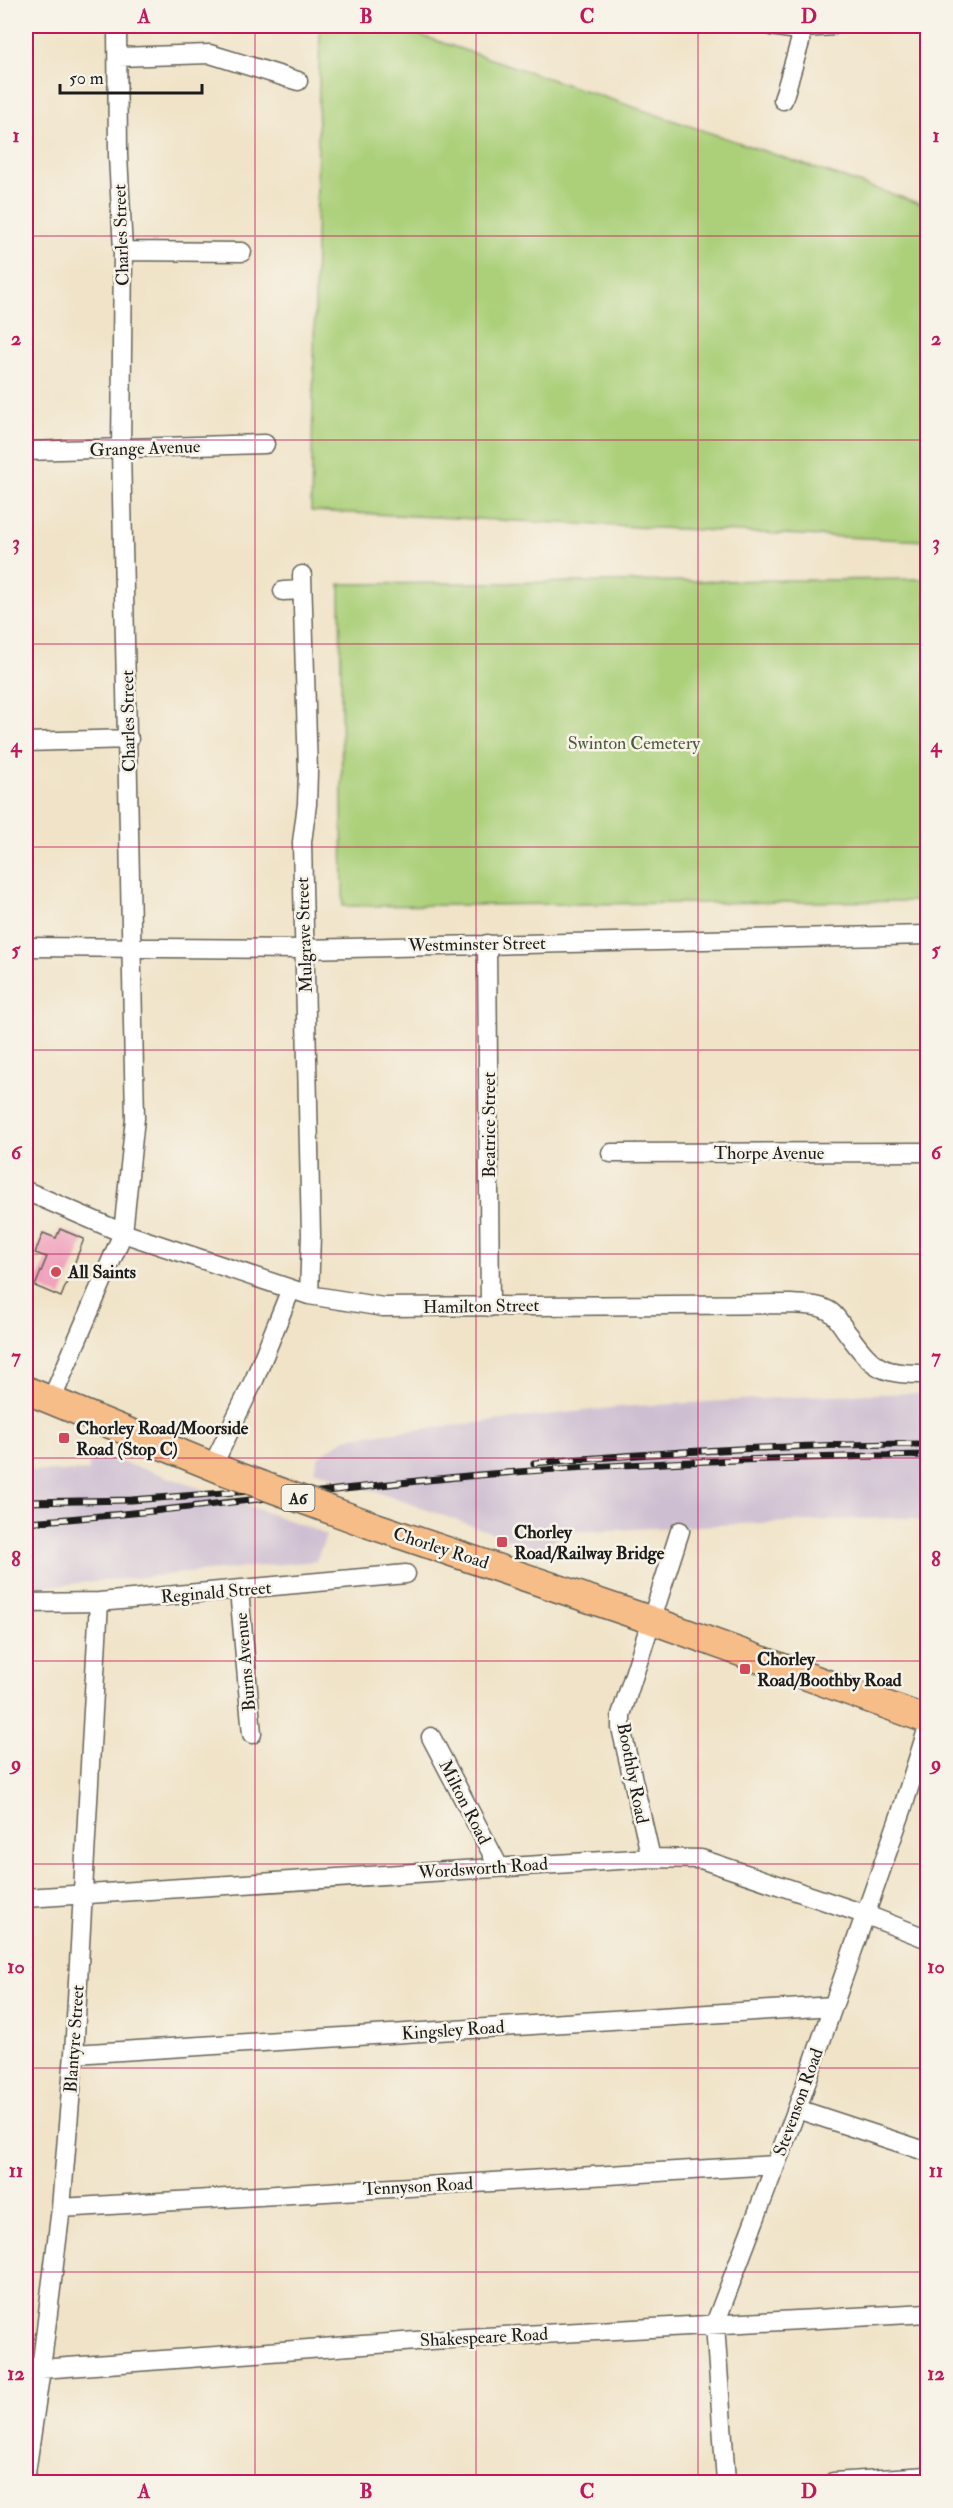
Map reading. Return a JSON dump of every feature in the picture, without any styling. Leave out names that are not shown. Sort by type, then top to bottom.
[{"type":"main road","name":"Chorley Road","points":[[26,1390],[218,1469],[371,1525],[651,1620],[927,1720]]},
{"type":"street","name":"Charles Street","points":[[51,1401],[123,1233],[135,1118],[122,449],[123,252],[118,155],[117,26]]},
{"type":"street","points":[[771,26],[791,29],[832,26]]},
{"type":"street","points":[[783,100],[800,42],[801,28]]},
{"type":"street","points":[[118,57],[210,54],[298,81]]},
{"type":"street","points":[[123,252],[242,252]]},
{"type":"street","name":"Grange Avenue","points":[[26,451],[265,444]]},
{"type":"street","name":"Mulgrave Street","points":[[218,1469],[255,1378],[300,1292],[311,1223],[308,1031],[303,949],[302,843],[308,804],[308,772],[302,583],[283,591]]},
{"type":"street","points":[[26,742],[129,739]]},
{"type":"street","name":"Westminster Street","points":[[26,947],[303,949],[927,935]]},
{"type":"street","name":"Beatrice Street","points":[[487,944],[490,1307]]},
{"type":"street","name":"Thorpe Avenue","points":[[611,1153],[927,1152]]},
{"type":"street","name":"Hamilton Street","points":[[26,1191],[123,1233],[300,1292],[383,1307],[779,1304],[816,1306],[831,1312],[866,1358],[879,1369],[904,1374],[927,1374]]},
{"type":"street","name":"Boothby Road","points":[[651,1858],[621,1728],[621,1714],[680,1531]]},
{"type":"street","name":"Reginald Street","points":[[26,1604],[99,1602],[406,1574]]},
{"type":"street","name":"Burns Avenue","points":[[239,1590],[252,1734]]},
{"type":"street","name":"Blantyre Street","points":[[26,2473],[33,2368],[60,2208],[74,2054],[99,1602]]},
{"type":"street","name":"Stevenson Road","points":[[726,2482],[714,2324],[797,2109],[902,1810],[927,1726]]},
{"type":"street","name":"Milton Road","points":[[432,1737],[499,1867]]},
{"type":"street","name":"Wordsworth Road","points":[[26,1898],[651,1858],[701,1859],[864,1914],[927,1939]]},
{"type":"street","name":"Kingsley Road","points":[[74,2054],[833,2006]]},
{"type":"street","points":[[797,2109],[927,2152]]},
{"type":"street","name":"Tennyson Road","points":[[60,2208],[775,2165]]},
{"type":"street","name":"Shakespeare Road","points":[[33,2368],[430,2340],[927,2313]]},
{"type":"street","points":[[833,2482],[927,2476]]},
{"type":"shaded area","points":[[927,1393],[927,1523],[911,1518],[852,1519],[568,1532],[538,1549],[314,1470],[319,1456],[345,1439],[358,1436],[619,1407],[829,1395]]},
{"type":"shaded area","points":[[92,1454],[157,1473],[318,1531],[326,1536],[316,1561],[26,1588],[26,1471],[88,1471]]},
{"type":"green space","points":[[320,26],[393,26],[927,206],[927,541],[311,511]]},
{"type":"green space","name":"Swinton Cemetery","points":[[927,579],[927,901],[343,906],[340,584]]},
{"type":"building","name":"All Saints","points":[[60,1229],[84,1239],[61,1297],[35,1286],[47,1257],[35,1253],[43,1233],[56,1238]]},
{"type":"railway","points":[[534,1463],[731,1449],[928,1444]]},
{"type":"railway","points":[[26,1522],[84,1518],[491,1474],[709,1461],[928,1455]]},
{"type":"railway","points":[[26,1502],[132,1500],[289,1488]]},
{"type":"place","name":"All Saints","points":[[56,1272]]},
{"type":"place","name":"Chorley Road/Moorside Road (Stop C)","points":[[64,1438]]},
{"type":"place","name":"Chorley Road/Railway Bridge","points":[[502,1542]]},
{"type":"place","name":"Chorley Road/Boothby Road","points":[[745,1669]]}]
